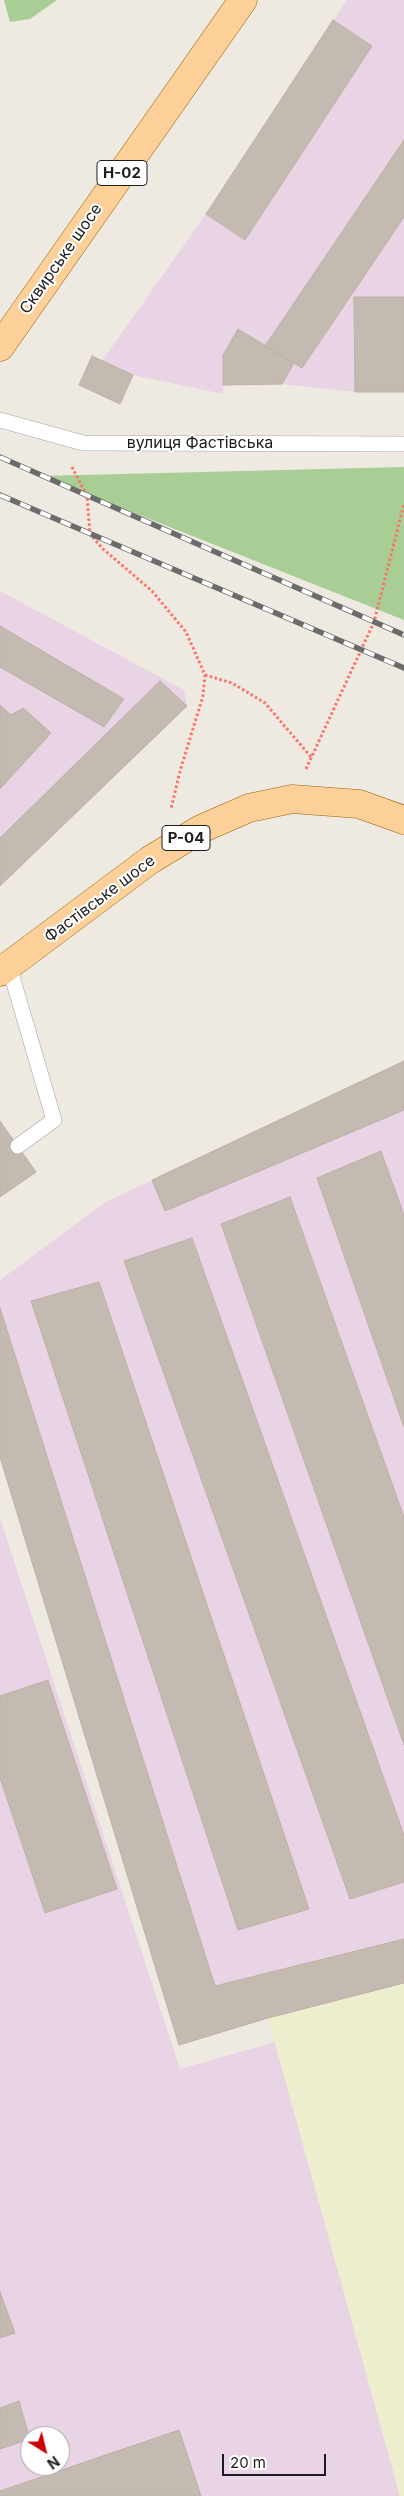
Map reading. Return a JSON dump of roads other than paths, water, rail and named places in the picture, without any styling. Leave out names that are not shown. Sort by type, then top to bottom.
[{"type":"main road","name":"Сквирське шосе","points":[[0,347],[243,0]]},
{"type":"main road","name":"Фастівське шосе","points":[[4,969],[161,853],[201,829],[249,808],[292,799],[359,804],[404,820]]},
{"type":"lane","name":"вулиця Фастівська","points":[[0,420],[83,442],[404,444]]},
{"type":"lane","points":[[4,969],[54,1120],[18,1146]]},
{"type":"railway","points":[[0,457],[404,635]]},
{"type":"railway","points":[[0,495],[404,668]]}]
